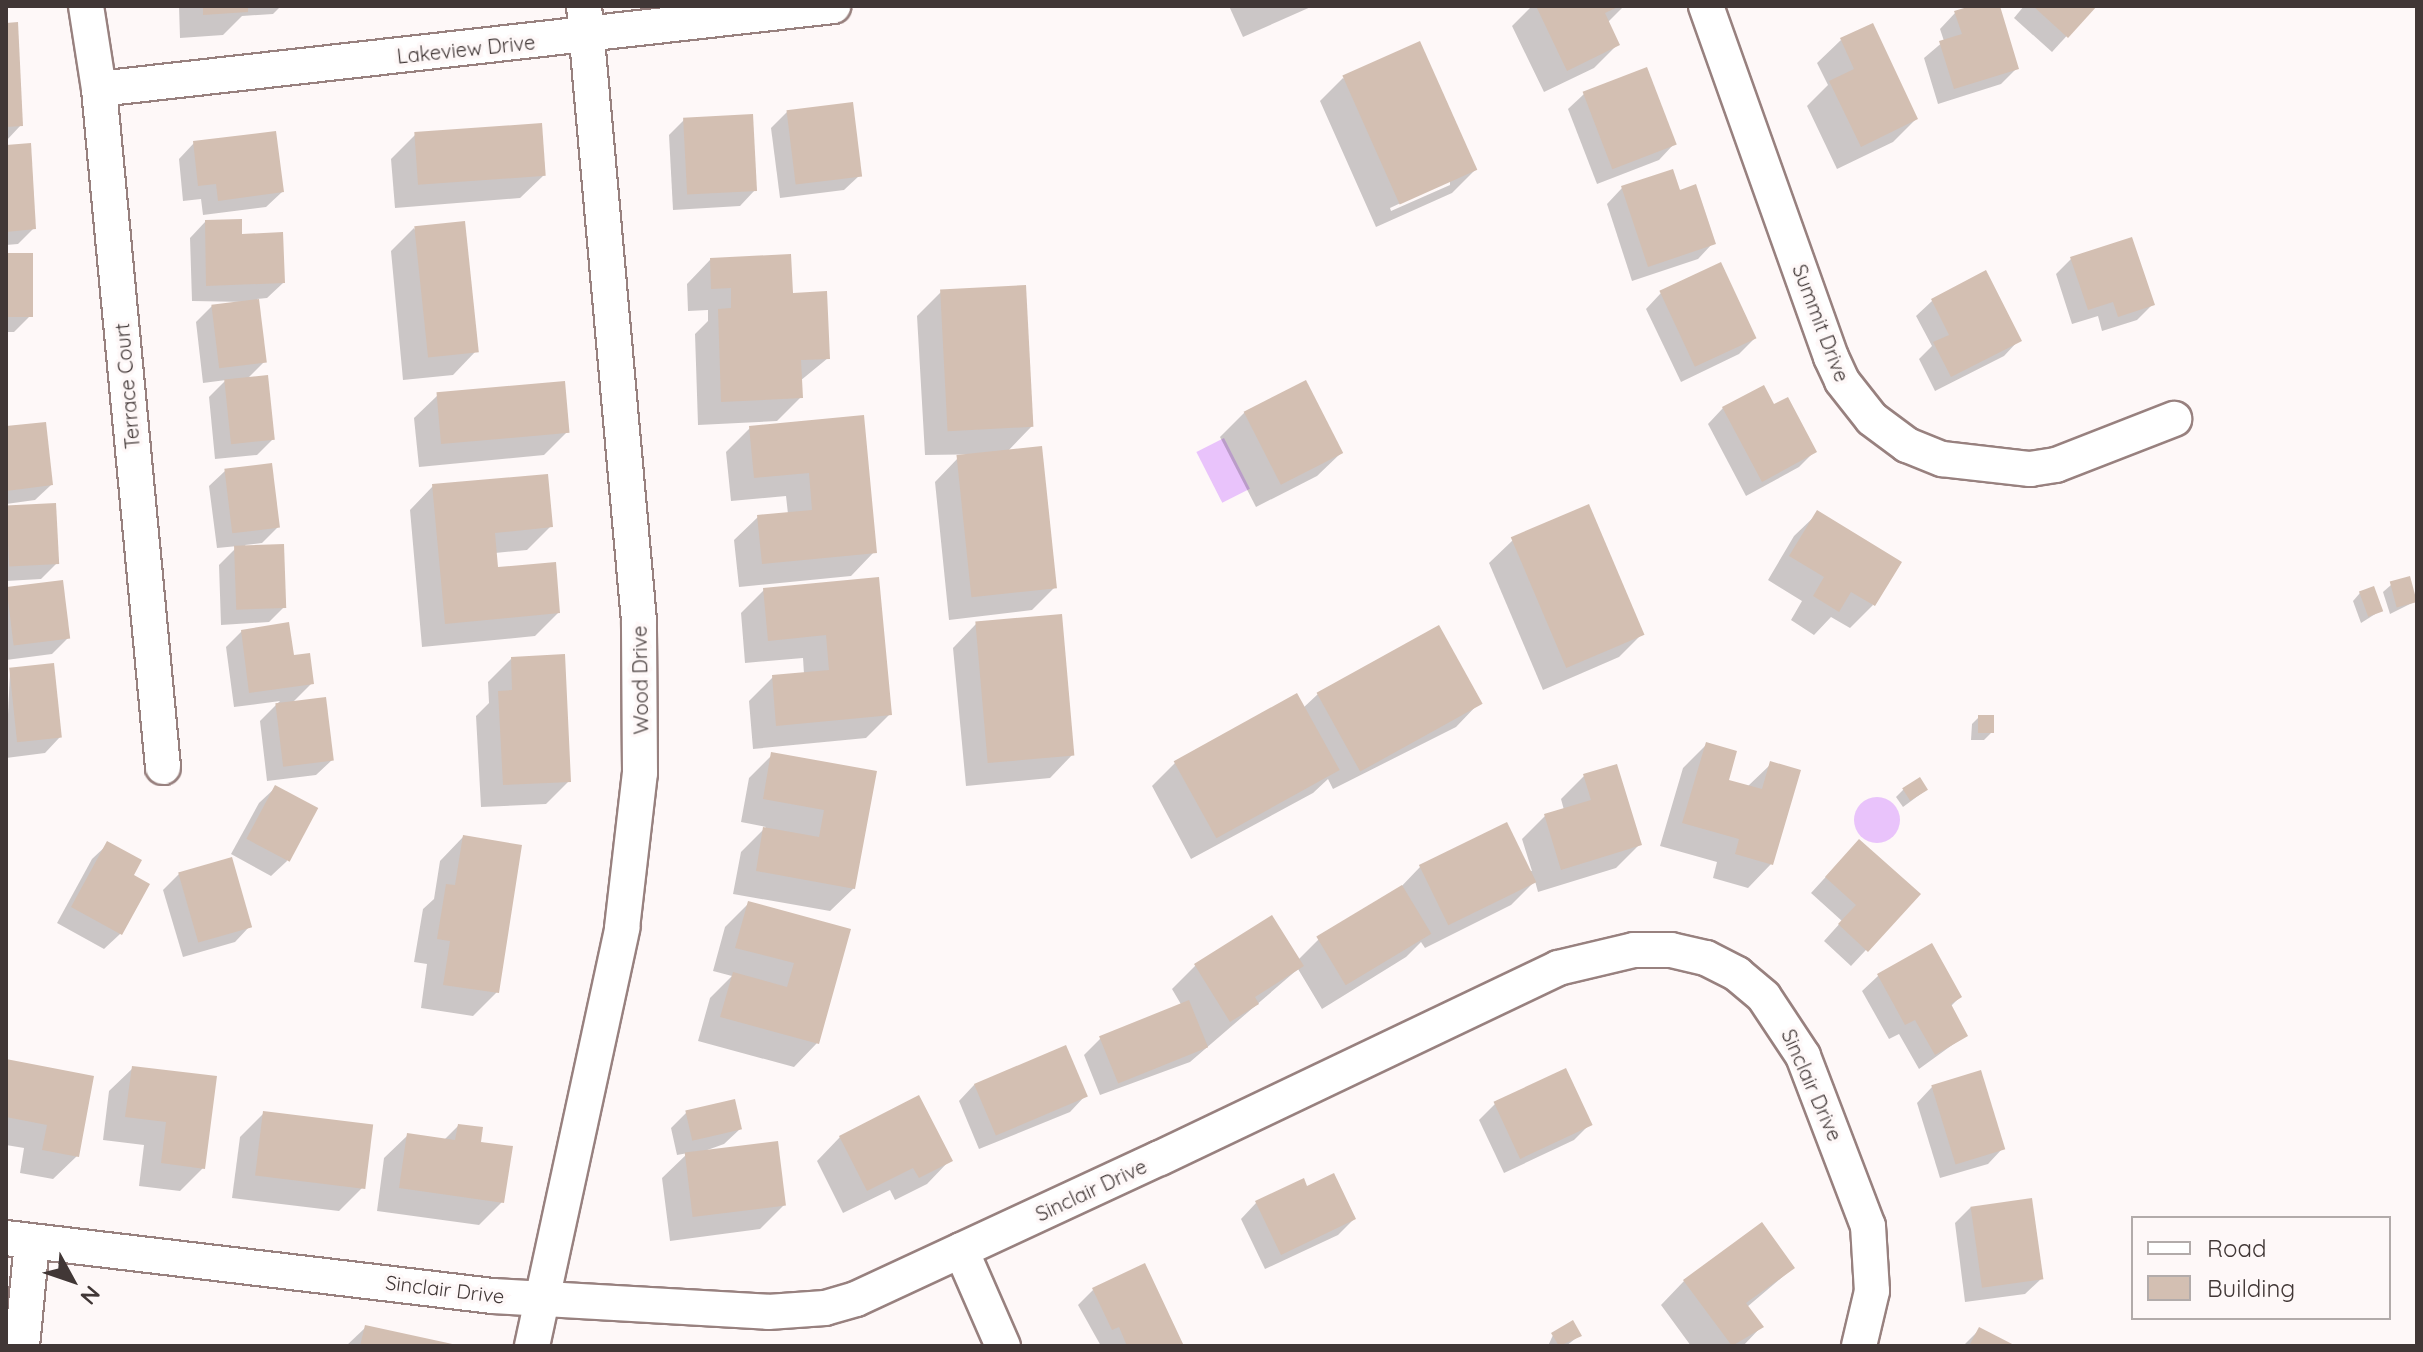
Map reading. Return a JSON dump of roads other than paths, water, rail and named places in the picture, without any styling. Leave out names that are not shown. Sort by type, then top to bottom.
[{"type":"street","name":"Terrace Court","points":[[86,6],[99,89],[163,767]]},
{"type":"street","name":"Lakeview Drive","points":[[99,89],[586,21],[833,6]]},
{"type":"street","name":"Summit Drive","points":[[1706,6],[1831,357],[1842,381],[1872,419],[1907,445],[1942,459],[2030,469],[2056,465],[2174,419]]},
{"type":"street","name":"Wood Drive","points":[[532,1346],[622,928],[640,773],[639,621],[586,21]]},
{"type":"street","name":"Sinclair Drive","points":[[19,1240],[542,1299],[796,1312],[856,1299],[1558,968],[1634,950],[1671,950],[1706,958],[1737,974],[1764,997],[1803,1056],[1868,1226],[1872,1291],[1859,1346]]},
{"type":"street","points":[[19,1240],[22,1346]]},
{"type":"street","points":[[961,1250],[1003,1346]]}]
